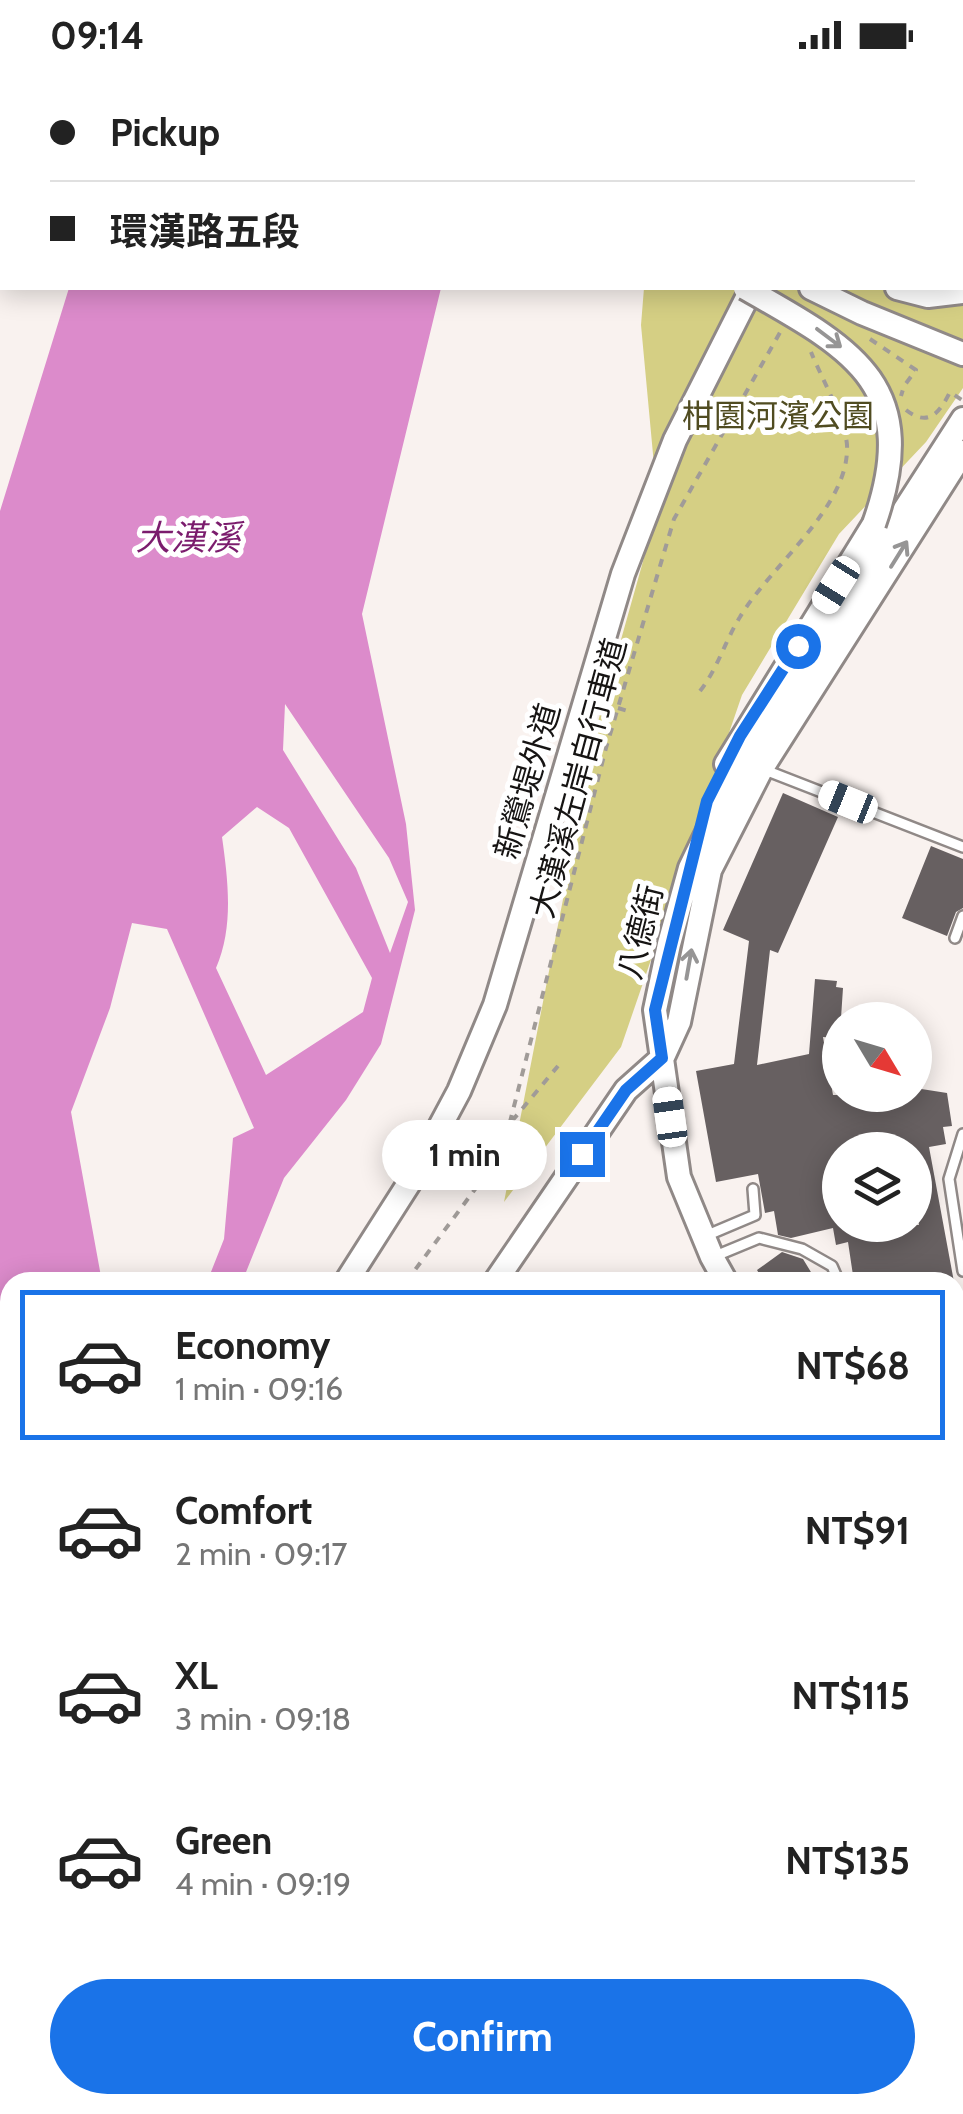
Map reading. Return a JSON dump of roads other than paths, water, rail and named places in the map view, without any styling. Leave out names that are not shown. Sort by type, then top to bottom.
[{"type":"street","name":"新鶯堤外道","points":[[352,1272],[413,1177],[450,1108],[495,1005],[623,574],[674,440],[747,290]]},
{"type":"street","points":[[690,868],[707,801],[740,736],[874,524],[886,488],[888,420],[866,371],[822,332],[751,290]]},
{"type":"street","points":[[815,290],[862,314],[963,354]]},
{"type":"street","points":[[905,290],[928,296],[963,292]]},
{"type":"street","name":"八德街","points":[[721,1272],[678,1177],[655,1010],[690,868],[738,770],[963,419]]},
{"type":"street","name":"八德街","points":[[662,1058],[679,1022],[710,870],[762,768],[963,452]]},
{"type":"street","points":[[502,1272],[626,1090],[662,1058]]},
{"type":"lane","points":[[762,768],[963,847]]},
{"type":"lane","points":[[955,938],[963,916]]},
{"type":"lane","points":[[963,1134],[949,1179],[963,1271]]},
{"type":"lane","points":[[708,1247],[754,1216],[752,1190]]},
{"type":"lane","points":[[708,1247],[759,1238],[802,1249],[832,1266],[835,1272]]},
{"type":"water","name":"大漢溪","points":[[68,290],[441,290],[362,614],[406,824],[415,910],[381,1044],[346,1100],[284,1178],[246,1272],[211,1272],[224,1239],[233,1138],[254,1128],[167,929],[132,923],[110,1008],[71,1112],[100,1272],[0,1272],[0,511]],"holes":[[[285,704],[389,858],[408,902],[390,953],[356,868],[283,750]],[[257,807],[289,828],[372,978],[363,1012],[266,1075],[216,968],[227,920],[222,837]]]},
{"type":"park label","name":"柑園河濱公園","points":[[778,415]]}]
